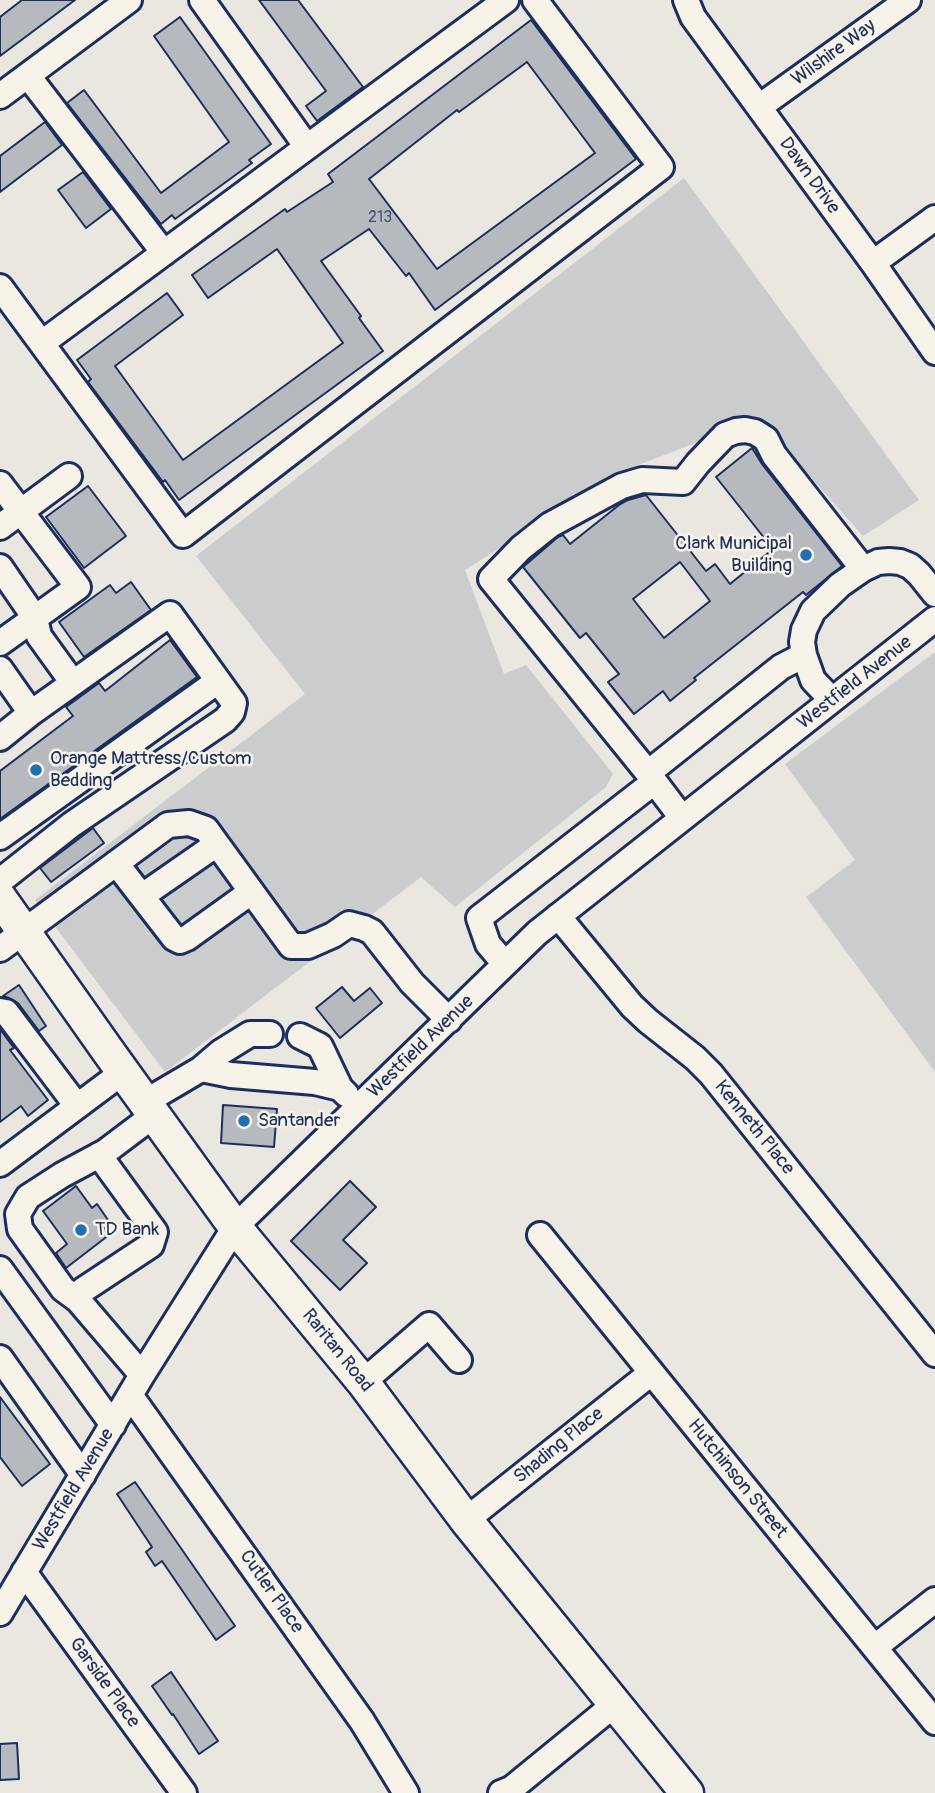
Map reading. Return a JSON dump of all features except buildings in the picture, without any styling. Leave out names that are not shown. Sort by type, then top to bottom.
[{"type":"main road","name":"Raritan Road","points":[[0,898],[12,940],[123,1072],[235,1227],[363,1382],[467,1520],[687,1793]]},
{"type":"street","points":[[0,96],[129,0]]},
{"type":"street","points":[[202,0],[307,147]]},
{"type":"street","points":[[42,343],[506,0]]},
{"type":"street","points":[[0,287],[183,535],[661,167],[535,0]]},
{"type":"street","name":"Dawn Drive","points":[[686,0],[692,17],[935,352]]},
{"type":"street","name":"Wilshire Way","points":[[759,107],[908,0]]},
{"type":"street","points":[[28,75],[164,253]]},
{"type":"street","points":[[873,263],[935,218]]},
{"type":"street","points":[[682,818],[491,579],[521,548],[550,525],[622,486],[642,480],[683,482],[725,435],[745,430],[755,432],[766,439],[774,455],[863,569]]},
{"type":"street","points":[[0,527],[69,476]]},
{"type":"street","points":[[0,484],[78,587],[0,643]]},
{"type":"street","points":[[832,700],[813,680],[806,665],[802,642],[804,630],[813,611],[840,585],[878,562],[900,562],[910,566],[935,594]]},
{"type":"street","points":[[0,568],[35,618],[39,636],[73,683]]},
{"type":"street","points":[[0,738],[170,614],[234,704],[232,712],[225,720],[71,825],[0,881]]},
{"type":"street","name":"Westfield Avenue","points":[[0,1613],[136,1385],[235,1227],[537,933],[935,620]]},
{"type":"street","points":[[505,964],[488,944],[479,918],[651,778],[781,667],[804,655]]},
{"type":"street","points":[[0,669],[31,713]]},
{"type":"street","points":[[0,837],[218,681]]},
{"type":"street","points":[[85,776],[103,804]]},
{"type":"street","points":[[12,940],[168,825],[189,823],[206,829],[290,946],[308,946],[333,935],[349,923],[372,932],[412,983],[449,1020]]},
{"type":"street","points":[[142,896],[217,844]]},
{"type":"street","points":[[116,863],[174,938],[180,941],[251,892]]},
{"type":"street","name":"Kenneth Place","points":[[558,916],[632,1006],[711,1074],[935,1354]]},
{"type":"street","points":[[0,1011],[6,1012],[77,1106]]},
{"type":"street","name":"Cutler Place","points":[[270,1034],[250,1034],[221,1052],[99,1154],[28,1197],[18,1214],[20,1229],[63,1289],[78,1300],[362,1721],[406,1793]]},
{"type":"street","points":[[300,1036],[320,1046],[340,1088],[359,1107]]},
{"type":"street","points":[[201,1069],[231,1075],[315,1082],[340,1088]]},
{"type":"street","points":[[0,1164],[123,1072]]},
{"type":"street","points":[[78,1300],[83,1290],[151,1245],[155,1231],[99,1154]]},
{"type":"street","name":"Hutchinson Street","points":[[540,1235],[935,1722]]},
{"type":"street","points":[[0,1269],[113,1424]]},
{"type":"street","points":[[363,1382],[429,1325],[459,1360]]},
{"type":"street","points":[[0,1358],[83,1475]]},
{"type":"street","name":"Shading Place","points":[[467,1520],[651,1373]]},
{"type":"street","name":"Garside Place","points":[[24,1572],[184,1793]]},
{"type":"street","points":[[874,1647],[935,1600]]},
{"type":"street","points":[[501,1793],[511,1788],[615,1704]]},
{"type":"shaded area","points":[[684,178],[919,500],[863,536],[757,417],[620,472],[465,570],[504,674],[526,665],[613,774],[606,787],[455,907],[421,877],[165,1072],[35,900],[305,694],[196,556]]},
{"type":"shaded area","points":[[935,652],[935,1072],[806,897],[855,860],[785,764]]},
{"type":"place","name":"Clark Municipal Building","points":[[806,555]]},
{"type":"place","name":"Orange Mattress/Custom Bedding","points":[[36,770]]},
{"type":"place","name":"Santander","points":[[244,1121]]},
{"type":"place","name":"TD Bank","points":[[81,1230]]}]
